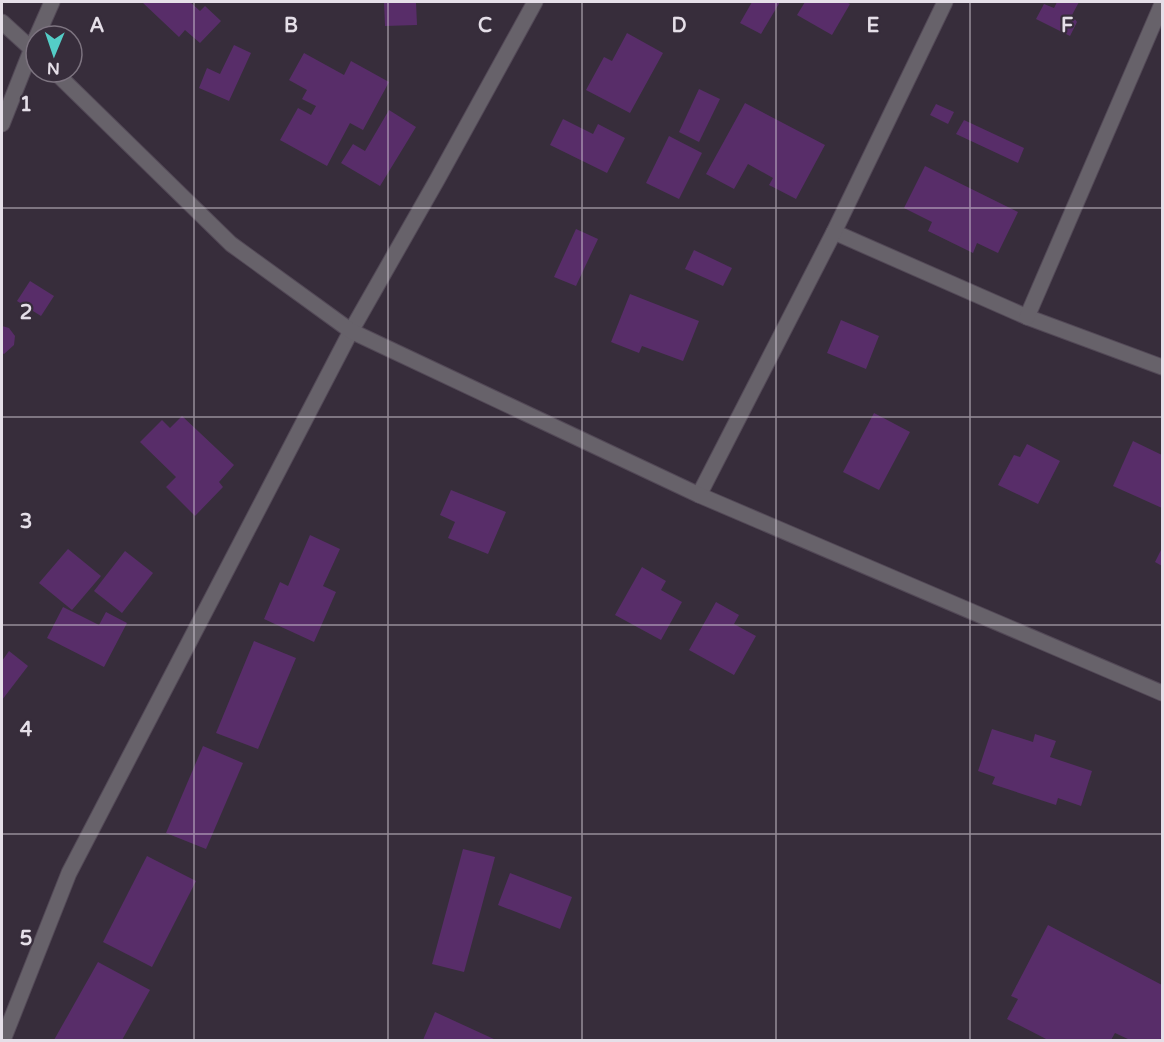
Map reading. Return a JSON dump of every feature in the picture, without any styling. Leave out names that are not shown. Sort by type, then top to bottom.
[{"type":"street","points":[[43,24],[52,2]]},
{"type":"street","points":[[3,1041],[69,873],[351,331],[535,2]]},
{"type":"street","points":[[699,495],[834,232],[945,2]]},
{"type":"street","points":[[1027,317],[1162,4]]},
{"type":"street","points":[[2,22],[24,37]]},
{"type":"street","points":[[2,124],[24,71]]},
{"type":"street","points":[[67,84],[231,244],[351,331],[699,495],[1162,693]]},
{"type":"street","points":[[834,232],[1027,317],[1162,367]]},
{"type":"building","points":[[142,2],[190,2],[200,11],[205,6],[221,21],[200,43],[185,30],[179,37]]},
{"type":"building","points":[[384,2],[416,2],[417,25],[385,26]]},
{"type":"building","points":[[752,2],[780,2],[761,34],[740,23]]},
{"type":"building","points":[[805,2],[846,2],[850,4],[832,35],[797,15]]},
{"type":"building","points":[[1057,2],[1079,2],[1072,15],[1077,22],[1070,36],[1036,19],[1044,4],[1054,8]]},
{"type":"building","points":[[627,33],[663,53],[630,113],[586,90],[604,57],[612,61]]},
{"type":"building","points":[[234,45],[251,53],[229,101],[199,88],[207,68],[220,74]]},
{"type":"building","points":[[304,53],[344,75],[351,61],[389,82],[363,130],[350,123],[327,166],[280,140],[298,108],[311,115],[316,106],[302,99],[307,90],[289,80]]},
{"type":"building","points":[[699,89],[720,99],[699,142],[679,132]]},
{"type":"building","points":[[745,103],[825,145],[796,199],[769,185],[773,178],[748,164],[734,189],[706,174]]},
{"type":"building","points":[[936,104],[954,112],[948,124],[930,115]]},
{"type":"building","points":[[389,110],[416,127],[380,186],[341,163],[353,144],[365,151]]},
{"type":"building","points":[[563,119],[593,134],[598,124],[625,138],[607,173],[550,145]]},
{"type":"building","points":[[964,120],[1024,148],[1018,163],[956,134]]},
{"type":"building","points":[[669,136],[702,153],[679,199],[646,183]]},
{"type":"building","points":[[925,166],[1018,212],[998,253],[977,243],[973,253],[928,231],[932,222],[904,208]]},
{"type":"building","points":[[576,229],[598,239],[576,286],[554,277]]},
{"type":"building","points":[[694,250],[732,268],[723,286],[685,269]]},
{"type":"building","points":[[30,281],[54,296],[41,316],[17,301]]},
{"type":"building","points":[[630,294],[699,321],[683,361],[642,346],[639,353],[611,342]]},
{"type":"building","points":[[841,320],[879,336],[866,369],[827,353]]},
{"type":"building","points":[[2,326],[9,328],[15,336],[14,345],[4,354],[2,353]]},
{"type":"building","points":[[874,413],[910,432],[879,490],[843,472]]},
{"type":"building","points":[[182,416],[234,465],[219,482],[223,487],[195,516],[166,487],[176,477],[140,442],[162,420],[170,428]]},
{"type":"building","points":[[1133,441],[1162,455],[1162,508],[1113,486]]},
{"type":"building","points":[[1027,444],[1060,461],[1038,504],[998,485],[1014,455],[1020,457]]},
{"type":"building","points":[[451,490],[506,512],[488,554],[448,538],[455,522],[440,515]]},
{"type":"building","points":[[310,535],[340,549],[323,586],[336,592],[314,642],[264,619],[280,582],[288,586]]},
{"type":"building","points":[[1162,548],[1162,566],[1155,562]]},
{"type":"building","points":[[68,549],[101,576],[72,610],[39,583]]},
{"type":"building","points":[[125,551],[153,573],[122,613],[94,591]]},
{"type":"building","points":[[642,567],[666,581],[661,590],[682,602],[661,640],[615,615]]},
{"type":"building","points":[[716,602],[739,615],[734,624],[756,636],[734,675],[689,650]]},
{"type":"building","points":[[63,607],[99,625],[106,612],[127,623],[104,667],[47,638]]},
{"type":"building","points":[[254,641],[296,658],[258,749],[216,733]]},
{"type":"building","points":[[9,651],[28,666],[2,700],[2,661]]},
{"type":"building","points":[[992,729],[1033,742],[1035,734],[1056,741],[1050,757],[1092,771],[1081,806],[1058,798],[1056,805],[992,784],[995,777],[978,771]]},
{"type":"building","points":[[203,746],[243,763],[206,849],[166,833]]},
{"type":"building","points":[[463,849],[495,857],[464,972],[432,964]]},
{"type":"building","points":[[147,856],[196,881],[152,967],[103,942]]},
{"type":"building","points":[[510,873],[572,897],[560,929],[498,905]]},
{"type":"building","points":[[1048,925],[1162,985],[1162,1036],[1160,1040],[1130,1040],[1115,1033],[1111,1040],[1048,1040],[1007,1019],[1018,999],[1011,996]]},
{"type":"building","points":[[98,962],[150,990],[122,1040],[54,1040]]},
{"type":"building","points":[[435,1012],[496,1040],[423,1040]]}]
